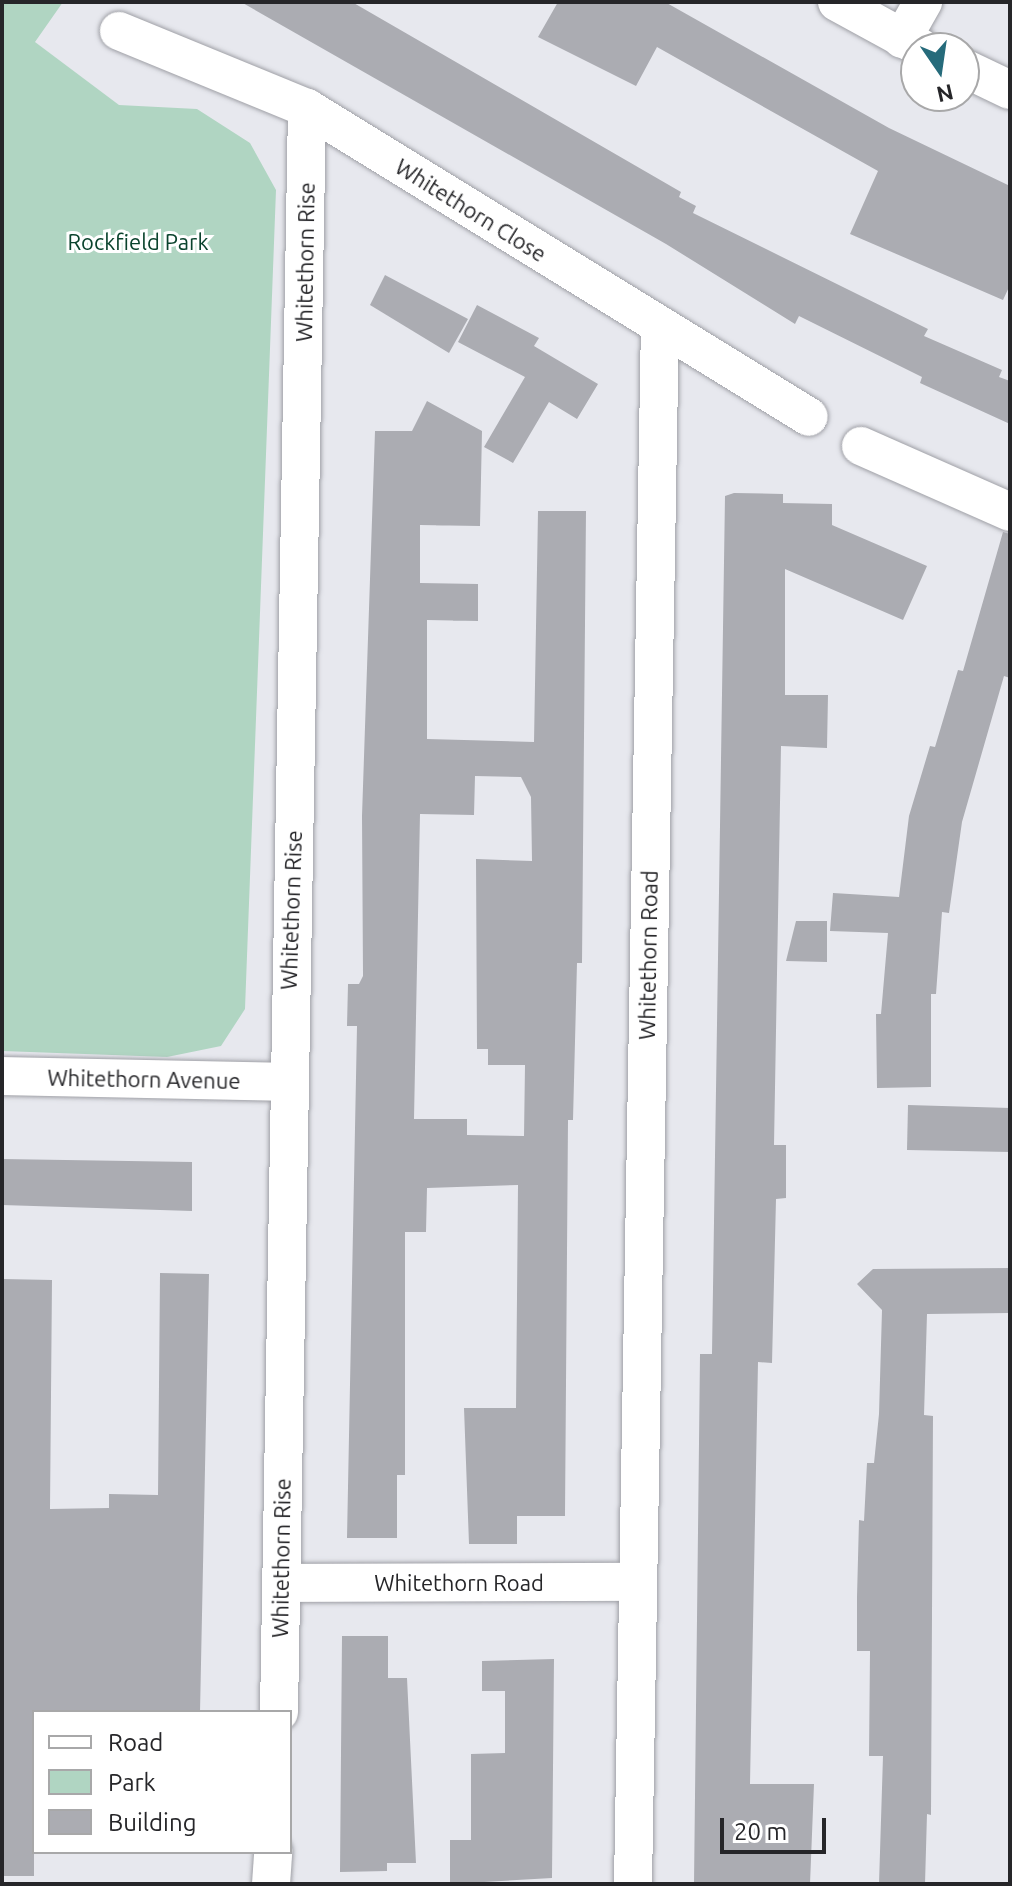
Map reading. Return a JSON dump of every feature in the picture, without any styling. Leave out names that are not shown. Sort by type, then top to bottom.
[{"type":"street","points":[[837,2],[900,36]]},
{"type":"street","points":[[915,32],[923,2]]},
{"type":"street","name":"Whitethorn Close","points":[[119,31],[307,108],[809,417]]},
{"type":"street","points":[[980,76],[1010,90]]},
{"type":"street","name":"Whitethorn Rise","points":[[279,1710],[286,1082],[307,108]]},
{"type":"street","name":"Whitethorn Road","points":[[633,1884],[660,327]]},
{"type":"street","points":[[861,446],[1010,512]]},
{"type":"street","name":"Whitethorn Avenue","points":[[2,1076],[286,1082]]},
{"type":"street","name":"Whitethorn Road","points":[[282,1583],[636,1582]]},
{"type":"street","points":[[271,1884],[273,1854]]},
{"type":"green space","name":"Rockfield Park","points":[[2,2],[63,2],[35,42],[119,105],[197,109],[250,143],[276,190],[245,1009],[221,1046],[167,1057],[2,1051]]},
{"type":"building","points":[[241,2],[352,2],[681,192],[679,197],[696,206],[693,213],[928,329],[924,336],[1002,370],[999,377],[1010,381],[1010,424],[920,383],[922,377],[799,316],[795,324],[666,244]]},
{"type":"building","points":[[558,2],[665,2],[889,128],[1010,186],[1010,285],[1003,300],[850,234],[878,171],[657,47],[636,86],[538,37]]},
{"type":"building","points":[[385,275],[468,319],[449,353],[370,305]]},
{"type":"building","points":[[477,305],[539,338],[534,346],[598,384],[577,419],[549,402],[513,463],[484,447],[525,377],[458,342]]},
{"type":"building","points":[[427,401],[482,431],[480,526],[420,525],[420,583],[478,584],[478,621],[427,620],[427,739],[534,742],[538,511],[586,511],[582,963],[577,963],[573,1120],[568,1120],[565,1516],[517,1516],[517,1544],[469,1544],[464,1408],[516,1408],[518,1185],[427,1188],[426,1232],[405,1232],[405,1475],[397,1475],[397,1538],[347,1538],[357,1026],[347,1026],[348,984],[359,984],[363,976],[362,816],[375,431],[412,431]],"holes":[[[475,776],[521,777],[531,797],[532,861],[476,859],[477,1049],[488,1049],[488,1065],[525,1065],[524,1136],[467,1135],[467,1119],[414,1119],[420,814],[474,815]]]},
{"type":"building","points":[[734,493],[783,494],[783,503],[832,504],[832,525],[927,566],[903,620],[785,569],[785,695],[828,695],[827,748],[781,746],[774,1145],[786,1145],[786,1198],[776,1199],[772,1363],[758,1362],[750,1784],[814,1784],[810,1884],[694,1884],[700,1354],[712,1354],[725,496]]},
{"type":"building","points":[[1003,532],[1010,534],[1010,678],[1004,676],[962,822],[949,913],[942,912],[936,994],[931,994],[931,1087],[877,1088],[876,1014],[881,1014],[888,933],[830,931],[833,893],[899,897],[909,816],[930,746],[935,747],[958,670],[963,671]]},
{"type":"building","points":[[796,921],[827,921],[827,962],[786,961]]},
{"type":"building","points":[[908,1105],[1010,1108],[1010,1152],[907,1150]]},
{"type":"building","points":[[2,1159],[192,1162],[192,1211],[2,1205]]},
{"type":"building","points":[[1010,1268],[1010,1313],[927,1314],[924,1415],[933,1416],[931,1815],[927,1814],[925,1884],[879,1884],[883,1756],[869,1756],[870,1651],[857,1651],[857,1597],[859,1520],[864,1521],[867,1463],[874,1463],[879,1414],[882,1310],[857,1284],[873,1269]]},
{"type":"building","points":[[160,1273],[209,1274],[200,1710],[32,1710],[34,1876],[2,1876],[3,1279],[52,1280],[50,1509],[109,1508],[109,1494],[158,1495]]},
{"type":"building","points":[[342,1636],[388,1636],[388,1678],[407,1678],[416,1863],[387,1863],[387,1871],[340,1872]]},
{"type":"building","points":[[554,1659],[552,1878],[450,1884],[450,1840],[471,1840],[471,1754],[505,1753],[505,1691],[482,1691],[482,1661]]}]
